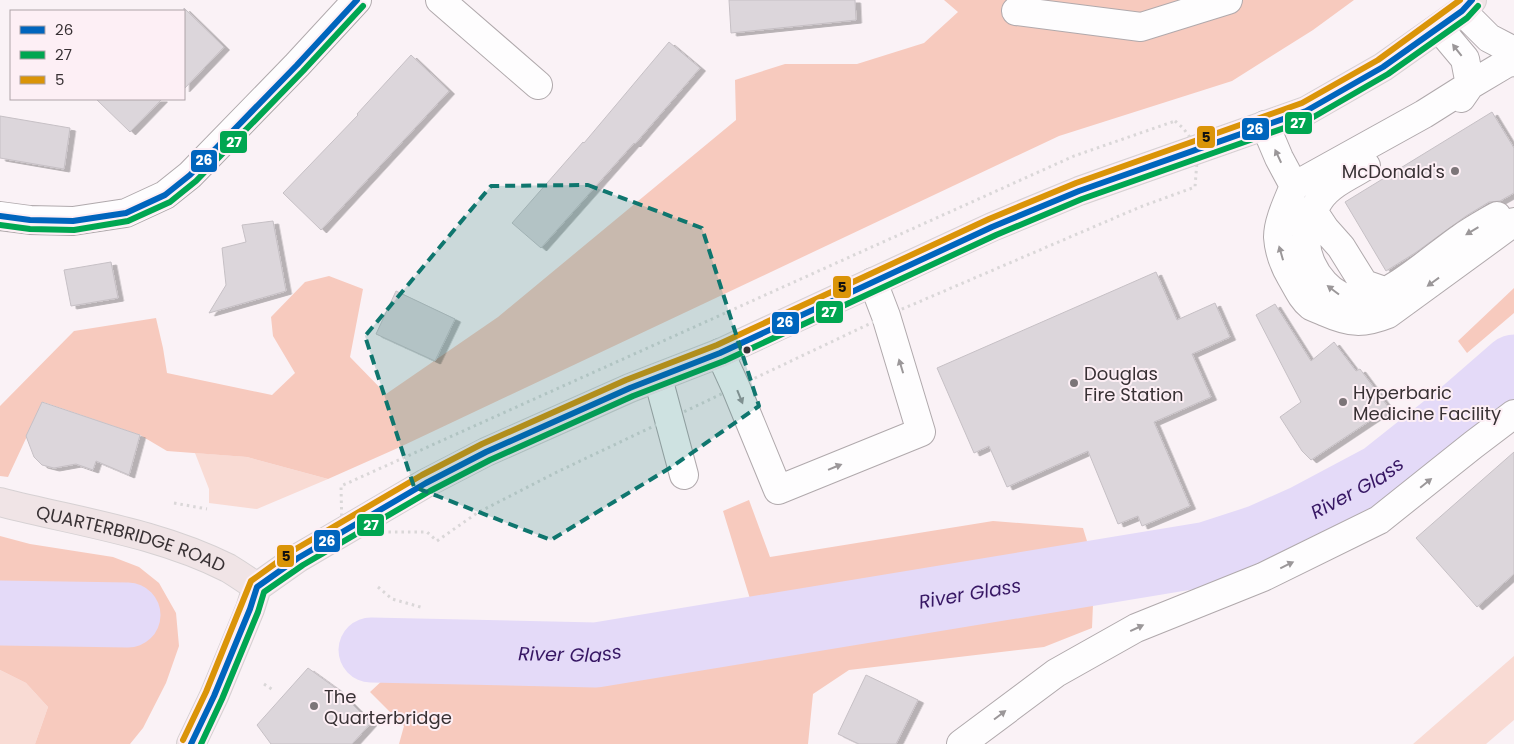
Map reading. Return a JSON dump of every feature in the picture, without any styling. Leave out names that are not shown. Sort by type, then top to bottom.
[{"type":"highway","points":[[191,744],[214,696],[254,598],[298,558],[426,483],[486,452],[720,353],[992,227],[1079,191],[1306,111],[1383,67],[1467,6]]},
{"type":"highway","name":"QUARTERBRIDGE ROAD","points":[[0,502],[116,528],[173,544],[229,569],[254,598]]},
{"type":"street","points":[[0,216],[30,220],[73,221],[126,213],[165,195],[197,168],[357,0]]},
{"type":"street","points":[[440,0],[538,85]]},
{"type":"street","points":[[1016,11],[1141,27],[1228,0]]},
{"type":"street","points":[[1467,6],[1489,38],[1514,51]]},
{"type":"street","points":[[1439,28],[1465,59],[1470,85],[1452,112],[1327,190],[1314,212],[1306,240],[1307,253],[1311,263],[1322,281],[1336,294],[1345,298],[1362,300],[1387,292],[1463,236],[1514,206]]},
{"type":"street","points":[[1514,62],[1507,63],[1424,114],[1294,186],[1283,214],[1278,235],[1279,251],[1298,288],[1311,306],[1344,320],[1363,322],[1388,314],[1514,222]]},
{"type":"street","points":[[1265,125],[1279,158],[1294,186]]},
{"type":"street","points":[[720,353],[778,490],[922,432],[886,316],[873,282]]},
{"type":"street","points":[[658,378],[684,475]]},
{"type":"street","points":[[961,744],[1056,673],[1136,628],[1263,577],[1379,520],[1514,414]]},
{"type":"path","points":[[929,297],[1140,208]]},
{"type":"path","points":[[174,503],[207,509]]},
{"type":"path","points":[[378,587],[392,599],[424,608]]},
{"type":"path","points":[[264,684],[273,690]]},
{"type":"highlighted area","points":[[588,185],[702,228],[759,406],[673,466],[551,540],[414,487],[365,336],[491,186]]},
{"type":"shaded area","points":[[944,0],[1354,0],[1313,30],[1232,81],[1059,136],[400,447],[328,479],[247,457],[167,451],[140,435],[43,402],[8,477],[0,476],[0,406],[74,331],[156,318],[167,373],[272,395],[295,373],[273,336],[271,317],[305,282],[329,276],[363,289],[350,357],[386,394],[498,317],[736,120],[735,80],[785,64],[857,64],[924,43],[958,12]]},
{"type":"shaded area","points":[[1514,288],[1514,313],[1467,353],[1458,341]]},
{"type":"shaded area","points":[[195,453],[247,457],[328,479],[257,509],[209,503],[209,489]]},
{"type":"shaded area","points":[[749,500],[770,557],[993,521],[1083,528],[1090,551],[751,602],[723,511]]},
{"type":"shaded area","points":[[0,536],[30,544],[113,557],[139,567],[159,583],[176,613],[179,646],[166,683],[143,728],[130,744],[35,744],[48,707],[26,683],[0,670]]},
{"type":"shaded area","points":[[1093,604],[1092,628],[1044,647],[849,670],[813,694],[808,744],[399,744],[404,726],[370,692],[399,665],[606,672]]},
{"type":"shaded area","points":[[1514,656],[1514,720],[1486,744],[1413,744]]},
{"type":"shaded area","points":[[0,670],[26,683],[48,707],[35,744],[0,744]]},
{"type":"building","points":[[729,0],[855,0],[856,20],[731,33]]},
{"type":"building","points":[[184,8],[224,47],[185,88],[185,10]]},
{"type":"building","points":[[669,42],[700,68],[635,144],[541,248],[512,223],[584,143]]},
{"type":"building","points":[[411,55],[449,91],[321,230],[283,193],[358,115]]},
{"type":"building","points":[[97,100],[161,100],[130,132]]},
{"type":"building","name":"McDonald's","points":[[1492,112],[1514,148],[1514,193],[1500,201],[1489,202],[1466,216],[1415,253],[1386,271],[1345,202]]},
{"type":"building","points":[[0,116],[70,128],[64,169],[0,158]]},
{"type":"building","points":[[273,221],[286,291],[209,313],[226,285],[222,248],[246,242],[242,225]]},
{"type":"building","points":[[111,262],[118,298],[71,306],[64,270]]},
{"type":"building","name":"Douglas Fire Station","points":[[1156,272],[1177,320],[1215,303],[1230,337],[1192,354],[1211,397],[1154,422],[1190,506],[1142,526],[1138,516],[1118,524],[1088,451],[1007,487],[989,446],[974,453],[937,368]]},
{"type":"building","points":[[396,291],[455,319],[435,361],[376,334]]},
{"type":"building","name":"Hyperbaric Medicine Facility","points":[[1275,304],[1311,361],[1334,342],[1356,371],[1360,369],[1389,408],[1311,460],[1302,451],[1280,417],[1301,402],[1256,315]]},
{"type":"building","points":[[42,402],[140,435],[129,475],[96,461],[93,470],[76,464],[54,468],[42,465],[34,457],[26,436]]},
{"type":"building","points":[[1514,452],[1514,574],[1477,607],[1416,538]]},
{"type":"building","name":"The Quarterbridge","points":[[308,668],[337,689],[371,723],[352,744],[271,744],[257,725]]},
{"type":"building","points":[[866,675],[918,700],[896,744],[859,744],[838,734]]},
{"type":"waterway","name":"River Glass","points":[[371,650],[596,655],[1208,554],[1260,537],[1305,517],[1382,476],[1460,414],[1514,367]]},
{"type":"waterway","name":"River Glass","points":[[0,613],[128,615]]},
{"type":"transit line","name":"26","points":[[0,216],[30,220],[73,221],[126,213],[165,195],[190,175],[357,0]]},
{"type":"transit line","name":"5","points":[[183,740],[206,692],[251,581],[294,550],[422,475],[482,444],[626,380],[717,345],[989,219],[1076,183],[1302,103],[1378,60],[1460,0]]},
{"type":"transit line","name":"26","points":[[191,744],[214,696],[250,609],[257,587],[298,558],[426,483],[486,452],[630,388],[720,353],[992,227],[1079,191],[1306,111],[1383,67],[1462,11],[1472,0]]},
{"type":"transit line","name":"27","points":[[0,225],[30,229],[74,230],[128,221],[170,202],[196,181],[363,6]]},
{"type":"transit line","name":"27","points":[[201,744],[222,699],[258,612],[264,592],[303,565],[430,491],[490,460],[633,396],[724,361],[996,235],[1082,199],[1310,119],[1388,74],[1467,18],[1478,6]]},
{"type":"place","name":"McDonald's","points":[[1455,171]]},
{"type":"place","name":"Douglas Fire Station","points":[[1074,383]]},
{"type":"place","name":"Hyperbaric Medicine Facility","points":[[1343,402]]},
{"type":"place","name":"The Quarterbridge","points":[[314,706]]}]
